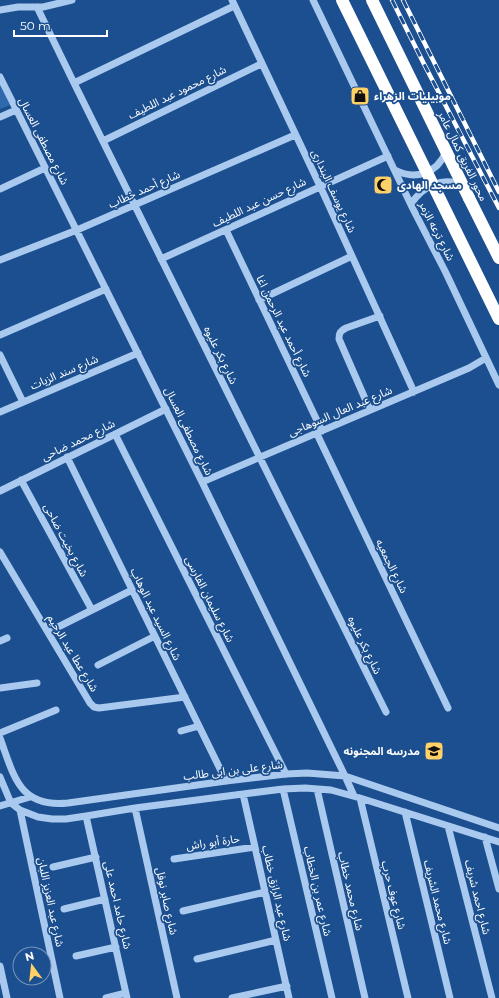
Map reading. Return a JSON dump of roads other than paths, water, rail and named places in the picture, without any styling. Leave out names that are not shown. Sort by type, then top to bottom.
[{"type":"highway","points":[[342,0],[499,319]]},
{"type":"highway","name":"محور الفريق كمال عامر","points":[[372,0],[499,258]]},
{"type":"street","points":[[0,10],[72,0]]},
{"type":"street","name":"شارع ترعه الزمر","points":[[313,0],[499,385]]},
{"type":"street","points":[[74,83],[233,3]]},
{"type":"street","name":"شارع يوسف البندارى","points":[[233,3],[320,186],[414,392]]},
{"type":"street","name":"شارع بكر عليوه","points":[[40,4],[74,83],[102,141],[386,712]]},
{"type":"street","name":"شارع محمود عبد اللطيف","points":[[102,141],[261,64]]},
{"type":"street","name":"شارع مصطفى العسال","points":[[0,77],[166,409],[345,776],[357,797]]},
{"type":"street","points":[[0,117],[16,110]]},
{"type":"street","name":"شارع أحمد خطاب","points":[[0,260],[135,206],[295,135]]},
{"type":"street","points":[[394,170],[414,176],[428,172],[440,164],[448,145]]},
{"type":"street","name":"شارع حسن عبد اللطيف","points":[[161,259],[388,156]]},
{"type":"street","points":[[0,189],[46,168]]},
{"type":"street","points":[[411,204],[420,192],[438,182],[452,182],[472,191]]},
{"type":"street","name":"شارع أحمد عبد الرحمن اغا","points":[[226,230],[260,300],[320,432]]},
{"type":"street","points":[[260,300],[352,256]]},
{"type":"street","points":[[0,335],[106,289]]},
{"type":"street","points":[[370,410],[339,339],[339,334],[346,328],[380,316]]},
{"type":"street","name":"شارع سند الزيات","points":[[0,412],[138,353]]},
{"type":"street","points":[[0,355],[23,402]]},
{"type":"street","name":"شارع عبد العال السوهاجى","points":[[202,482],[469,368],[486,358]]},
{"type":"street","name":"شارع محمد ضاحى","points":[[0,490],[166,409]]},
{"type":"street","name":"شارع الجمعيه","points":[[320,432],[448,708]]},
{"type":"street","name":"شارع سليمان الفارسى","points":[[115,434],[286,774]]},
{"type":"street","name":"شارع السيد عبد الوهاب","points":[[67,457],[226,781]]},
{"type":"street","name":"شارع بخيت ضاحى","points":[[22,480],[92,610]]},
{"type":"street","name":"شارع عطا عبد الرحيم","points":[[0,552],[90,703],[99,708],[185,697]]},
{"type":"street","points":[[48,632],[132,590]]},
{"type":"street","points":[[98,665],[155,636]]},
{"type":"street","points":[[0,688],[37,683]]},
{"type":"street","points":[[0,733],[56,710]]},
{"type":"street","points":[[180,731],[199,726]]},
{"type":"street","points":[[0,738],[17,782],[30,797],[0,806]]},
{"type":"street","name":"شارع على بن ابى طالب","points":[[30,797],[60,804],[226,781],[307,773],[345,776],[499,828]]},
{"type":"street","points":[[0,777],[11,803],[20,810],[38,817],[52,819],[66,819],[135,808],[283,789],[316,789],[331,790],[357,797],[499,842]]},
{"type":"street","name":"شارع عمر بن الخطاب","points":[[283,789],[332,998]]},
{"type":"street","name":"شارع محمد خطاب","points":[[316,789],[365,998]]},
{"type":"street","name":"شارع عبد الرازق خطاب","points":[[243,794],[289,998]]},
{"type":"street","name":"شارع عوف حرب","points":[[357,797],[408,998]]},
{"type":"street","name":"شارع صابر نوفل","points":[[135,808],[177,998]]},
{"type":"street","name":"شارع عبد العزيز اللبان","points":[[20,810],[60,998]]},
{"type":"street","name":"شارع محمد الشريف","points":[[404,812],[450,998]]},
{"type":"street","name":"شارع حامد احمد على","points":[[86,816],[127,996]]},
{"type":"street","name":"شارع احمد شريف","points":[[448,826],[492,998]]},
{"type":"street","points":[[485,838],[499,889]]},
{"type":"street","name":"حارة أبو راش","points":[[174,859],[255,847]]},
{"type":"street","points":[[53,867],[96,857]]},
{"type":"street","points":[[183,911],[266,892]]},
{"type":"street","points":[[64,909],[105,899]]},
{"type":"street","points":[[196,960],[276,940]]},
{"type":"street","points":[[76,956],[116,947]]},
{"type":"street","points":[[0,966],[7,998]]},
{"type":"street","points":[[232,998],[287,986]]},
{"type":"street","points":[[106,998],[127,996]]},
{"type":"railway","points":[[392,0],[499,208]]},
{"type":"railway","points":[[403,0],[499,192]]},
{"type":"place","name":"موبيليات الزهراء","points":[[360,96]]},
{"type":"place","name":"مسجد الهادى","points":[[383,185]]},
{"type":"place","name":"مدرسه المجنونه","points":[[434,751]]}]
